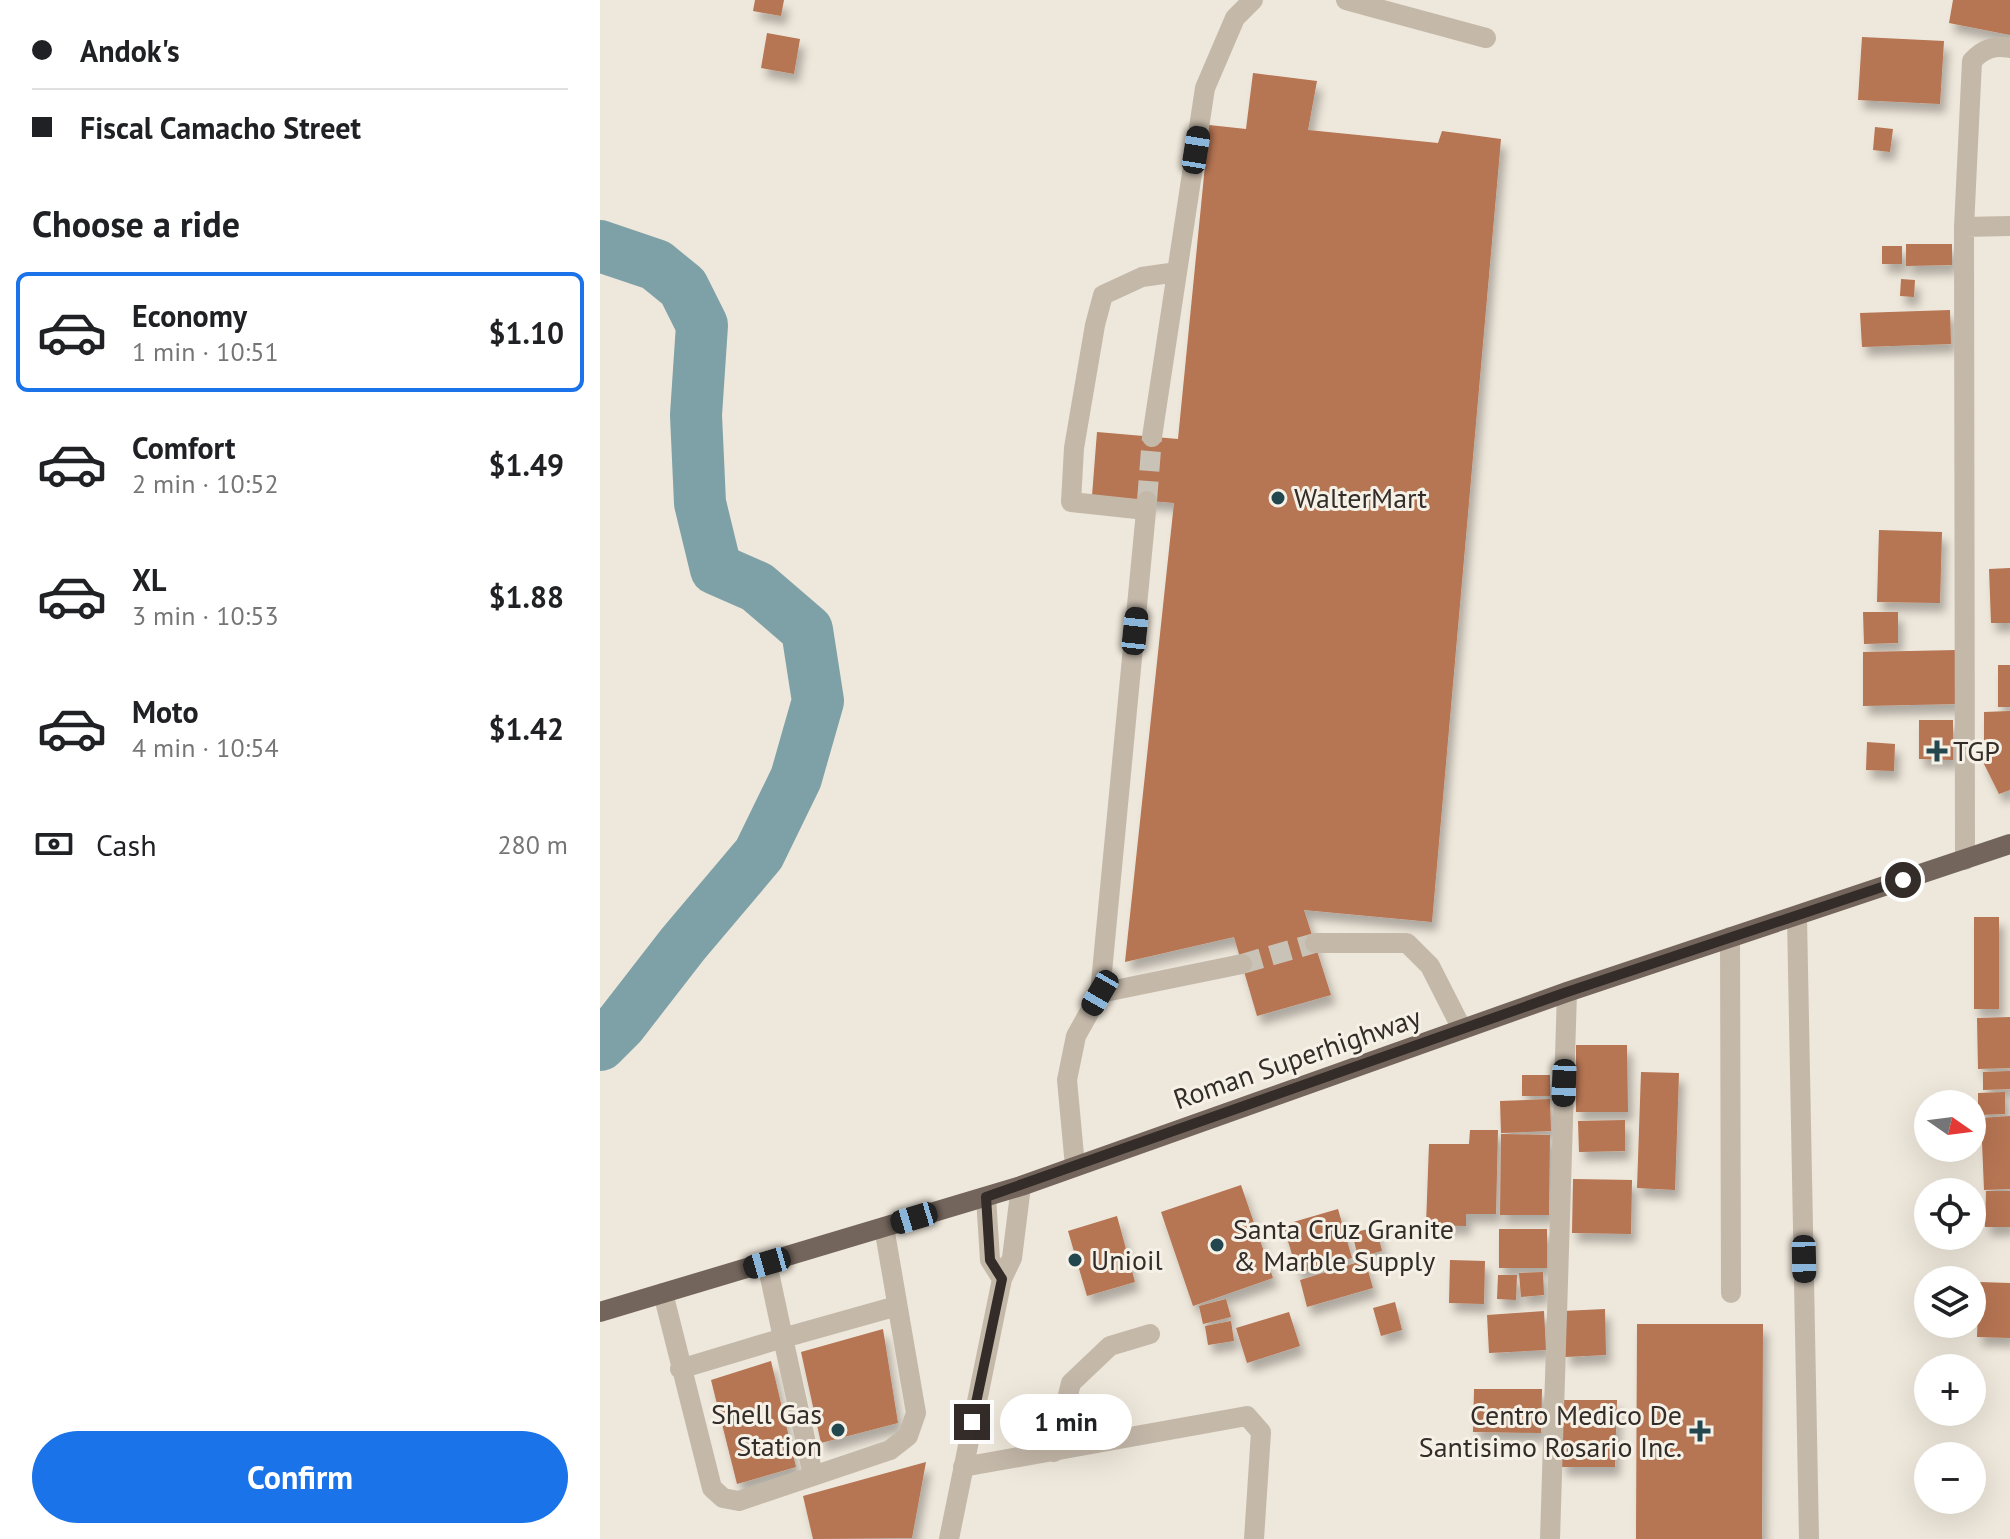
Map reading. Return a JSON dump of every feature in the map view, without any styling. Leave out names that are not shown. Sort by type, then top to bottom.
[{"type":"main road","name":"Roman Superhighway","points":[[600,1312],[1021,1186],[1567,992],[2010,844]]},
{"type":"street","points":[[1152,437],[1205,88],[1235,18],[1253,0]]},
{"type":"street","points":[[1346,0],[1486,38]]},
{"type":"street","points":[[1965,860],[1964,227],[1972,61],[1982,50],[2000,46],[2010,48]]},
{"type":"street","points":[[1964,227],[2010,226]]},
{"type":"street","points":[[1075,1166],[1067,1080],[1076,1036],[1100,993],[1146,506],[1071,502],[1074,448],[1103,295],[1142,277],[1177,272]]},
{"type":"street","points":[[1797,917],[1809,1539]]},
{"type":"street","points":[[1730,937],[1731,1293]]},
{"type":"street","points":[[1315,943],[1407,943],[1430,966],[1462,1029]]},
{"type":"street","points":[[1100,993],[1242,964]]},
{"type":"street","points":[[1550,1539],[1567,992]]},
{"type":"street","points":[[949,1539],[1002,1279],[1012,1258],[1021,1186]]},
{"type":"street","points":[[986,1197],[990,1260],[1002,1279]]},
{"type":"street","points":[[663,1293],[712,1488],[723,1498],[739,1501],[890,1450],[908,1436],[916,1413],[884,1227]]},
{"type":"street","points":[[767,1263],[813,1475]]},
{"type":"street","points":[[680,1369],[897,1306]]},
{"type":"street","points":[[1054,1452],[1071,1383],[1110,1346],[1150,1334]]},
{"type":"street","points":[[963,1467],[1247,1416],[1261,1432],[1254,1539]]},
{"type":"building","points":[[755,0],[784,0],[781,16],[753,11]]},
{"type":"building","points":[[1953,0],[2010,0],[2010,35],[1949,23]]},
{"type":"building","points":[[767,33],[800,39],[794,74],[761,68]]},
{"type":"building","points":[[1862,37],[1944,41],[1940,104],[1858,100]]},
{"type":"building","points":[[1253,73],[1317,81],[1308,130],[1438,143],[1442,131],[1501,139],[1432,922],[1304,910],[1331,995],[1257,1016],[1234,937],[1125,962],[1174,503],[1092,496],[1097,432],[1178,439],[1209,125],[1246,129]]},
{"type":"building","points":[[1875,127],[1893,129],[1890,152],[1873,150]]},
{"type":"building","points":[[1906,244],[1952,244],[1952,265],[1906,266]]},
{"type":"building","points":[[1882,246],[1902,246],[1902,264],[1882,264]]},
{"type":"building","points":[[1901,279],[1915,280],[1914,297],[1900,296]]},
{"type":"building","points":[[1950,310],[1951,344],[1862,347],[1860,313]]},
{"type":"building","points":[[1879,530],[1942,532],[1940,603],[1877,602]]},
{"type":"building","points":[[2010,568],[2010,623],[1991,623],[1989,569]]},
{"type":"building","points":[[1863,612],[1898,612],[1898,643],[1864,644]]},
{"type":"building","points":[[1957,650],[1958,704],[1863,706],[1863,652]]},
{"type":"building","points":[[1998,665],[2010,665],[2010,707],[1998,707]]},
{"type":"building","points":[[2010,711],[2010,790],[1999,794],[1984,764],[1984,712]]},
{"type":"building","points":[[1919,720],[1953,720],[1953,760],[1919,759]]},
{"type":"building","points":[[1867,742],[1895,744],[1894,771],[1866,770]]},
{"type":"building","points":[[1974,917],[1999,917],[1999,1009],[1974,1009]]},
{"type":"building","points":[[2010,1017],[2010,1068],[1978,1069],[1977,1018]]},
{"type":"building","points":[[1576,1045],[1627,1045],[1628,1112],[1576,1112]]},
{"type":"building","points":[[2010,1071],[2010,1089],[1983,1090],[1983,1072]]},
{"type":"building","points":[[1641,1072],[1679,1073],[1675,1190],[1637,1188]]},
{"type":"building","points":[[1522,1075],[1550,1075],[1550,1096],[1522,1096]]},
{"type":"building","points":[[2005,1092],[2005,1114],[1986,1115],[1986,1093]]},
{"type":"building","points":[[1550,1099],[1551,1131],[1501,1133],[1500,1101]]},
{"type":"building","points":[[2010,1116],[2010,1189],[1986,1190],[1983,1162],[1986,1162],[1986,1118]]},
{"type":"building","points":[[1625,1120],[1625,1151],[1579,1152],[1578,1121]]},
{"type":"building","points":[[1470,1130],[1498,1130],[1496,1214],[1466,1214],[1466,1226],[1426,1225],[1429,1144],[1469,1144]]},
{"type":"building","points":[[1501,1134],[1550,1135],[1549,1215],[1500,1215]]},
{"type":"building","points":[[1573,1179],[1632,1180],[1631,1234],[1572,1233]]},
{"type":"building","name":"Santa Cruz Granite & Marble Supply","points":[[1241,1185],[1273,1278],[1193,1306],[1161,1212]]},
{"type":"building","points":[[1986,1191],[2010,1191],[2010,1227],[1986,1227]]},
{"type":"building","points":[[1338,1209],[1352,1258],[1298,1274],[1283,1225]]},
{"type":"building","points":[[1117,1216],[1135,1282],[1087,1296],[1068,1231]]},
{"type":"building","points":[[1376,1227],[1382,1251],[1358,1257],[1352,1233]]},
{"type":"building","points":[[1499,1229],[1547,1229],[1547,1268],[1499,1268]]},
{"type":"building","points":[[1365,1260],[1373,1288],[1307,1307],[1300,1280]]},
{"type":"building","points":[[1450,1260],[1485,1261],[1484,1304],[1449,1303]]},
{"type":"building","points":[[1543,1272],[1544,1295],[1521,1297],[1519,1273]]},
{"type":"building","points":[[1498,1275],[1517,1275],[1516,1300],[1497,1299]]},
{"type":"building","points":[[1986,1282],[2010,1283],[2010,1338],[1986,1337]]},
{"type":"building","points":[[1226,1299],[1231,1317],[1203,1324],[1199,1306]]},
{"type":"building","points":[[1395,1302],[1402,1330],[1381,1336],[1373,1308]]},
{"type":"building","points":[[1605,1309],[1606,1355],[1565,1357],[1563,1311]]},
{"type":"building","points":[[1544,1311],[1546,1350],[1489,1353],[1487,1315]]},
{"type":"building","points":[[1289,1312],[1300,1346],[1247,1363],[1236,1328]]},
{"type":"building","points":[[1231,1321],[1234,1341],[1208,1345],[1205,1326]]},
{"type":"building","name":"Centro Medico De Santisimo Rosario Inc.","points":[[1637,1324],[1763,1324],[1762,1539],[1636,1539]]},
{"type":"building","points":[[883,1329],[898,1423],[821,1443],[801,1352]]},
{"type":"building","points":[[771,1361],[796,1467],[737,1484],[711,1380]]},
{"type":"building","points":[[1474,1389],[1542,1389],[1541,1433],[1473,1432]]},
{"type":"building","points":[[1563,1400],[1617,1400],[1615,1467],[1561,1467]]},
{"type":"building","points":[[926,1462],[912,1538],[813,1539],[803,1496]]},
{"type":"waterway","points":[[600,246],[656,265],[683,287],[702,325],[696,415],[700,503],[716,569],[757,587],[807,630],[818,701],[796,778],[759,854],[621,1024],[600,1045]]},
{"type":"tunnel","points":[[1147,501],[1152,437]]},
{"type":"tunnel","points":[[1242,964],[1315,943]]},
{"type":"place","name":"WalterMart","points":[[1278,498]]},
{"type":"place","name":"TGP","points":[[1937,751]]},
{"type":"place","name":"Santa Cruz Granite & Marble Supply","points":[[1217,1245]]},
{"type":"place","name":"Unioil","points":[[1075,1260]]},
{"type":"place","name":"Shell Gas Station","points":[[838,1430]]},
{"type":"place","name":"Centro Medico De Santisimo Rosario Inc.","points":[[1700,1431]]},
{"type":"route","points":[[972,1422],[1002,1279],[990,1260],[986,1197],[1567,992],[1903,880]]}]
